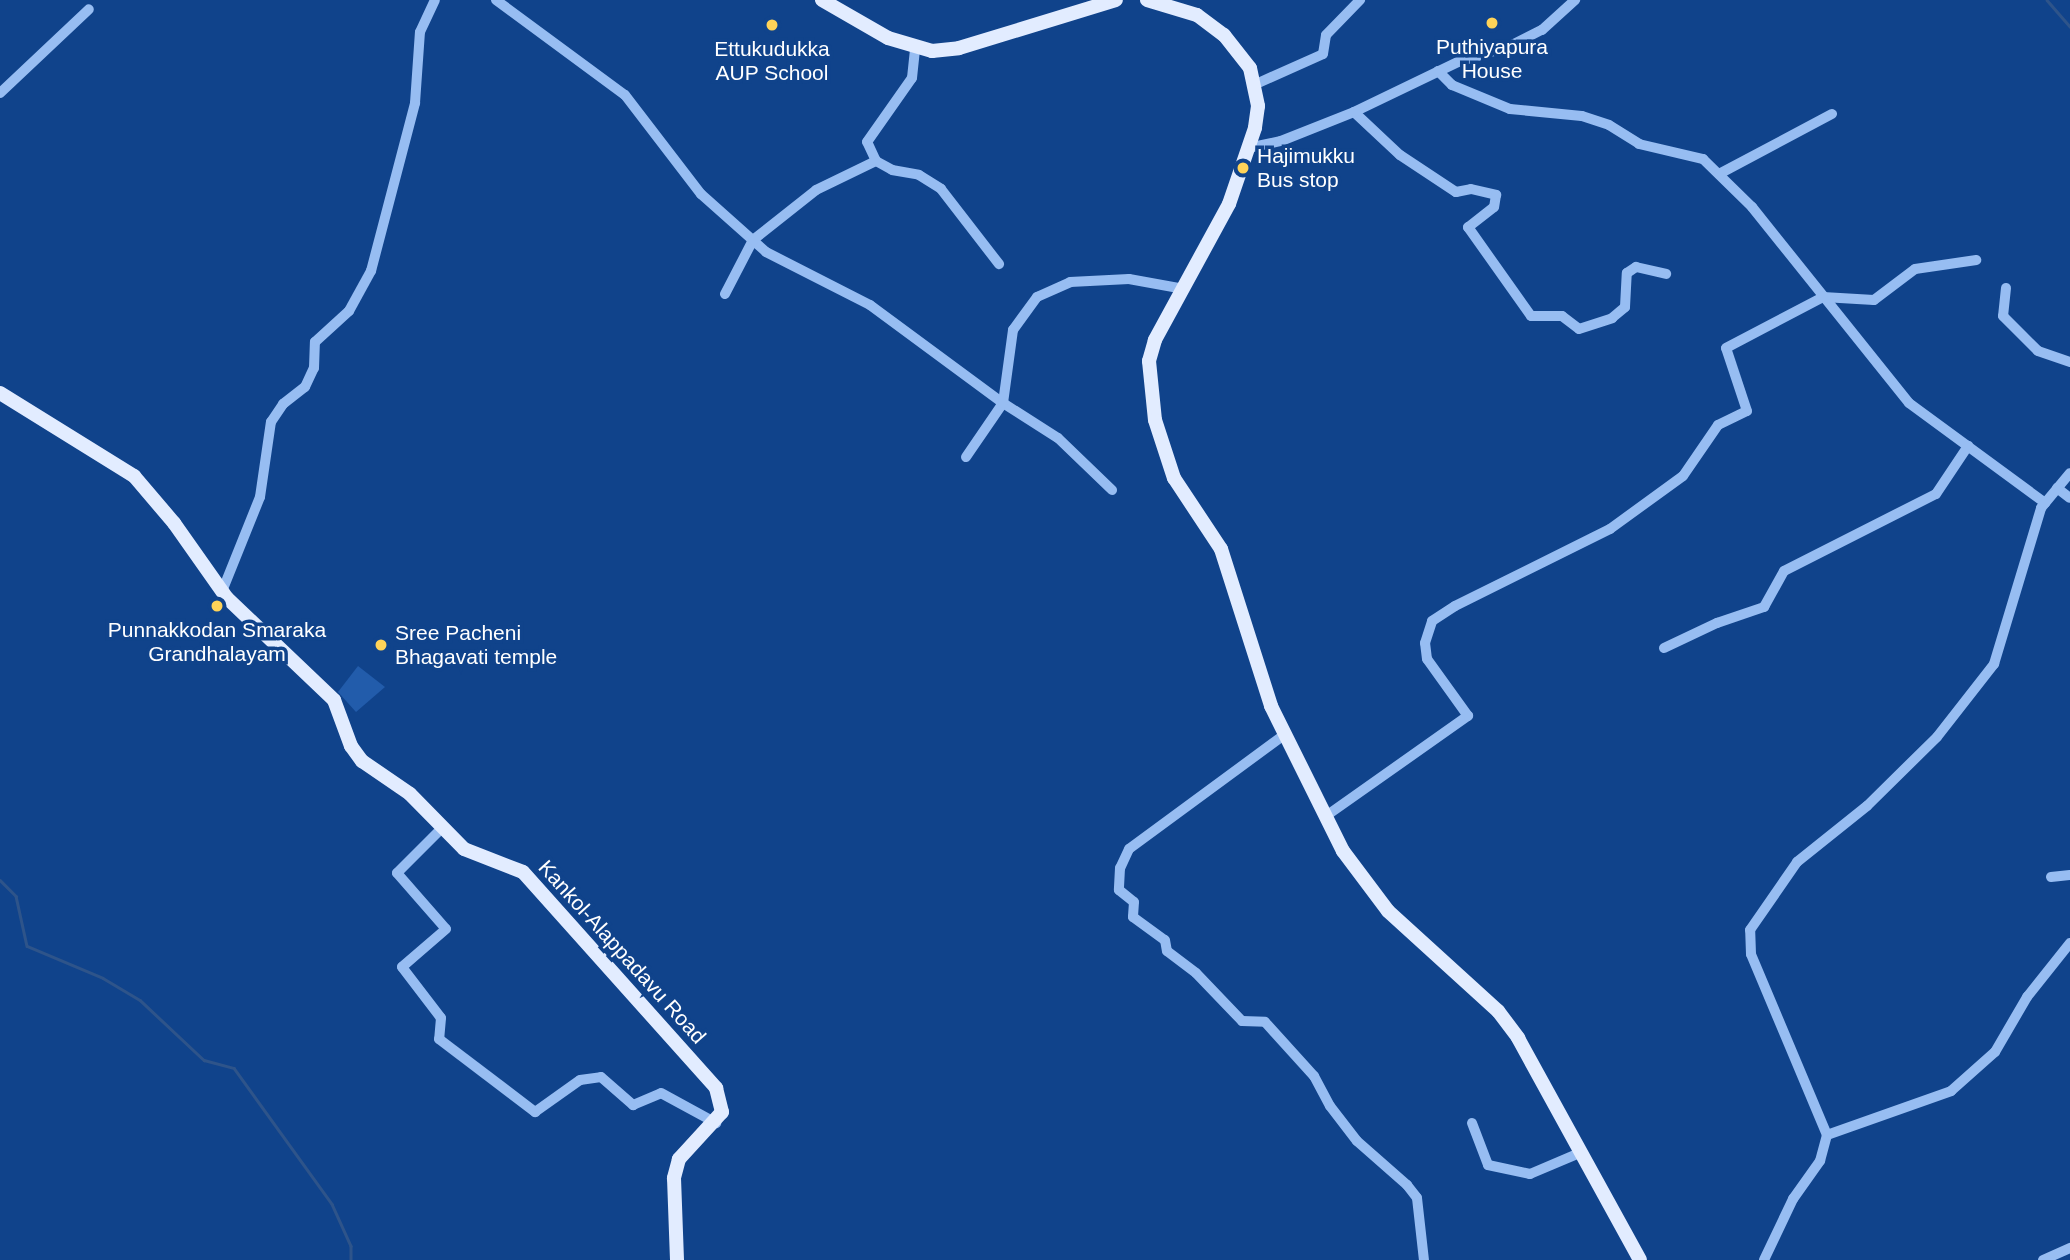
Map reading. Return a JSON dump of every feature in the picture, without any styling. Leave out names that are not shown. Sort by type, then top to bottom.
[{"type":"main road","points":[[822,0],[864,26],[915,47],[932,51],[959,48],[1116,0]]},
{"type":"main road","points":[[1147,0],[1197,15],[1224,35],[1250,68],[1256,84],[1258,106],[1248,148],[1229,204],[1155,340],[1149,361],[1155,420],[1185,500],[1221,549],[1255,668],[1284,735],[1343,851],[1388,911],[1498,1011],[1518,1038],[1640,1260]]},
{"type":"main road","name":"Kankol-Alappadavu Road","points":[[0,393],[134,476],[245,617],[334,701],[351,746],[362,761],[410,794],[480,858],[523,872],[716,1088],[723,1101],[716,1123]]},
{"type":"main road","points":[[677,1260],[672,1203],[676,1169],[679,1159],[716,1123]]},
{"type":"street","points":[[223,589],[260,497],[271,422],[283,404],[305,387],[314,368],[315,342],[349,311],[371,271],[415,103],[422,25],[435,0]]},
{"type":"street","points":[[496,0],[625,96],[701,194],[766,252],[870,305],[1003,404],[1058,438],[1111,490]]},
{"type":"street","points":[[1256,84],[1323,54],[1325,35],[1360,0]]},
{"type":"street","points":[[1248,148],[1354,112],[1438,71],[1528,37],[1575,0]]},
{"type":"street","points":[[0,93],[89,9]]},
{"type":"street","points":[[915,47],[912,79],[866,142],[876,161],[892,170],[919,175],[941,190],[999,264]]},
{"type":"street","points":[[1438,71],[1452,85],[1510,109],[1603,122],[1639,144],[1703,159],[1752,207],[1909,403],[2045,503]]},
{"type":"street","points":[[1354,112],[1400,155],[1414,160],[1436,180],[1456,192],[1471,189],[1496,195],[1494,207],[1468,227],[1531,316],[1562,316],[1579,329],[1612,318],[1625,307],[1627,273],[1636,267],[1666,274]]},
{"type":"street","points":[[1719,174],[1832,114]]},
{"type":"street","points":[[725,294],[753,240],[816,190],[876,161]]},
{"type":"street","points":[[1325,816],[1468,716],[1427,659],[1425,643],[1432,621],[1455,606],[1610,528],[1684,476],[1718,425],[1747,411],[1726,348],[1823,297],[1874,300],[1915,269],[1976,260]]},
{"type":"street","points":[[966,457],[1003,404],[1013,330],[1037,297],[1070,282],[1105,280],[1129,279],[1184,289]]},
{"type":"street","points":[[2006,288],[2003,316],[2038,351],[2070,362]]},
{"type":"street","points":[[1664,648],[1764,607],[1784,571],[1936,494],[1968,446]]},
{"type":"street","points":[[1766,1260],[1793,1199],[1820,1161],[1828,1135],[1751,954],[1750,930],[1797,862],[1867,806],[1937,737],[1994,664],[2045,503],[2070,473]]},
{"type":"street","points":[[2057,488],[2070,498]]},
{"type":"street","points":[[1284,735],[1129,849],[1120,868],[1119,890],[1134,902],[1133,917],[1165,940],[1167,951],[1196,973],[1242,1021],[1265,1022],[1314,1076],[1330,1106],[1357,1141],[1407,1185],[1416,1198],[1424,1260]]},
{"type":"street","points":[[443,827],[397,873],[446,929],[402,967],[441,1018],[439,1038],[535,1112],[580,1080],[601,1076],[633,1105],[661,1093],[716,1123]]},
{"type":"street","points":[[2051,877],[2070,875]]},
{"type":"street","points":[[1828,1135],[1951,1091],[1995,1052],[2027,998],[2070,943]]},
{"type":"street","points":[[1472,1123],[1488,1165],[1530,1174],[1582,1152]]},
{"type":"street","points":[[2043,1260],[2070,1248]]},
{"type":"shaded area","points":[[358,666],[385,687],[356,712],[338,692]]},
{"type":"waterway","points":[[2047,0],[2070,26]]},
{"type":"waterway","points":[[0,880],[16,896],[27,946],[103,978],[140,1000],[204,1060],[234,1068],[332,1204],[351,1246],[351,1260]]},
{"type":"place","name":"Puthiyapura House","points":[[1492,23]]},
{"type":"place","name":"Ettukudukka AUP School","points":[[772,25]]},
{"type":"place","name":"Hajimukku Bus stop","points":[[1243,168]]},
{"type":"place","name":"Punnakkodan Smaraka Grandhalayam","points":[[217,606]]},
{"type":"place","name":"Sree Pacheni Bhagavati temple","points":[[381,645]]}]
